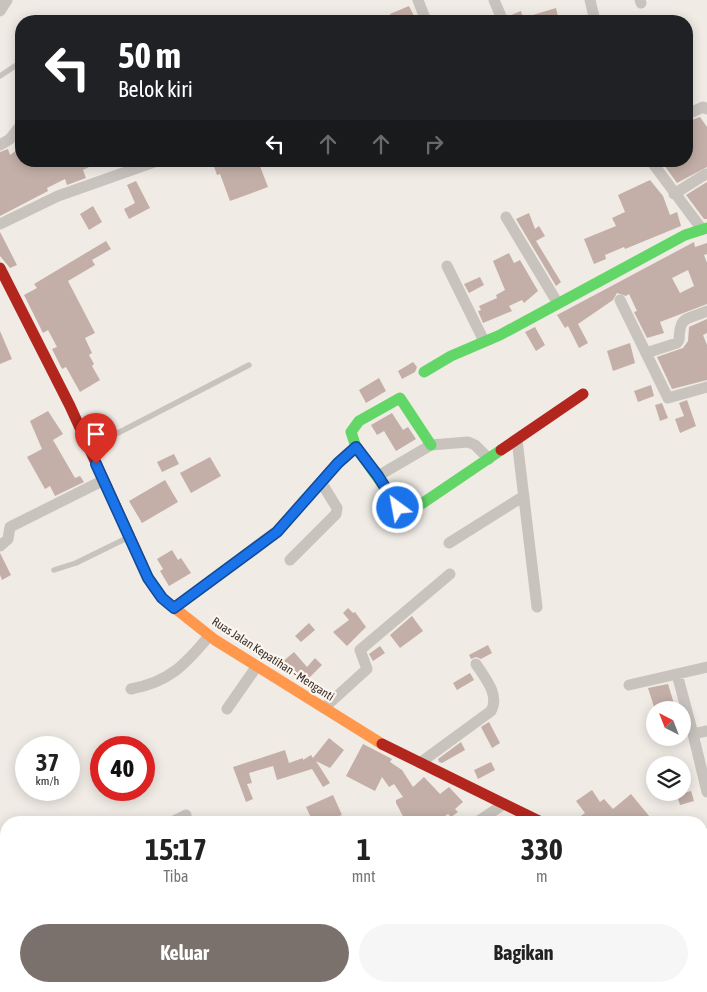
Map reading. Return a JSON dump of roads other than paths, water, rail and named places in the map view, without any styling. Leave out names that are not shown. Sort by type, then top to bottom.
[{"type":"main road","points":[[424,372],[451,356],[484,341],[704,228]]},
{"type":"main road","name":"Ruas Jalan Kepatihan - Menganti","points":[[0,268],[70,406],[154,588],[174,608],[209,636],[378,742],[528,816]]},
{"type":"main road","points":[[431,445],[400,398],[359,421],[351,432],[356,447],[378,476],[398,508],[411,511],[583,394]]},
{"type":"street","points":[[418,0],[424,15]]},
{"type":"street","points":[[494,0],[500,15]]},
{"type":"street","points":[[590,0],[594,15]]},
{"type":"street","points":[[693,112],[703,107],[707,109]]},
{"type":"street","points":[[0,145],[10,139],[15,133]]},
{"type":"street","points":[[0,224],[58,196],[141,167]]},
{"type":"street","points":[[655,167],[674,194],[704,228]]},
{"type":"street","points":[[674,194],[706,174]]},
{"type":"street","points":[[506,217],[557,302]]},
{"type":"street","points":[[447,266],[484,341]]},
{"type":"street","points":[[620,300],[668,398],[707,386]]},
{"type":"street","points":[[646,353],[676,343],[679,340],[679,326],[682,322],[707,311]]},
{"type":"street","points":[[517,440],[538,607]]},
{"type":"street","points":[[378,476],[431,445],[468,442],[475,444],[489,459]]},
{"type":"street","points":[[174,608],[277,532],[321,482],[356,447]]},
{"type":"street","points":[[0,546],[8,539],[10,527],[104,480]]},
{"type":"street","points":[[290,560],[336,514],[337,508],[321,482]]},
{"type":"street","points":[[449,543],[524,496]]},
{"type":"street","points":[[324,708],[367,669],[360,650],[450,574]]},
{"type":"street","points":[[131,689],[145,686],[177,671],[209,636]]},
{"type":"street","points":[[420,763],[491,712],[495,698],[476,664]]},
{"type":"street","points":[[227,709],[256,666]]},
{"type":"street","points":[[628,685],[707,667]]},
{"type":"street","points":[[677,674],[707,792]]},
{"type":"street","points":[[693,734],[707,731]]},
{"type":"street","points":[[487,816],[504,804]]},
{"type":"lane","points":[[0,76],[15,66]]},
{"type":"lane","points":[[89,448],[249,365]]},
{"type":"lane","points":[[54,570],[76,564],[129,537]]}]
